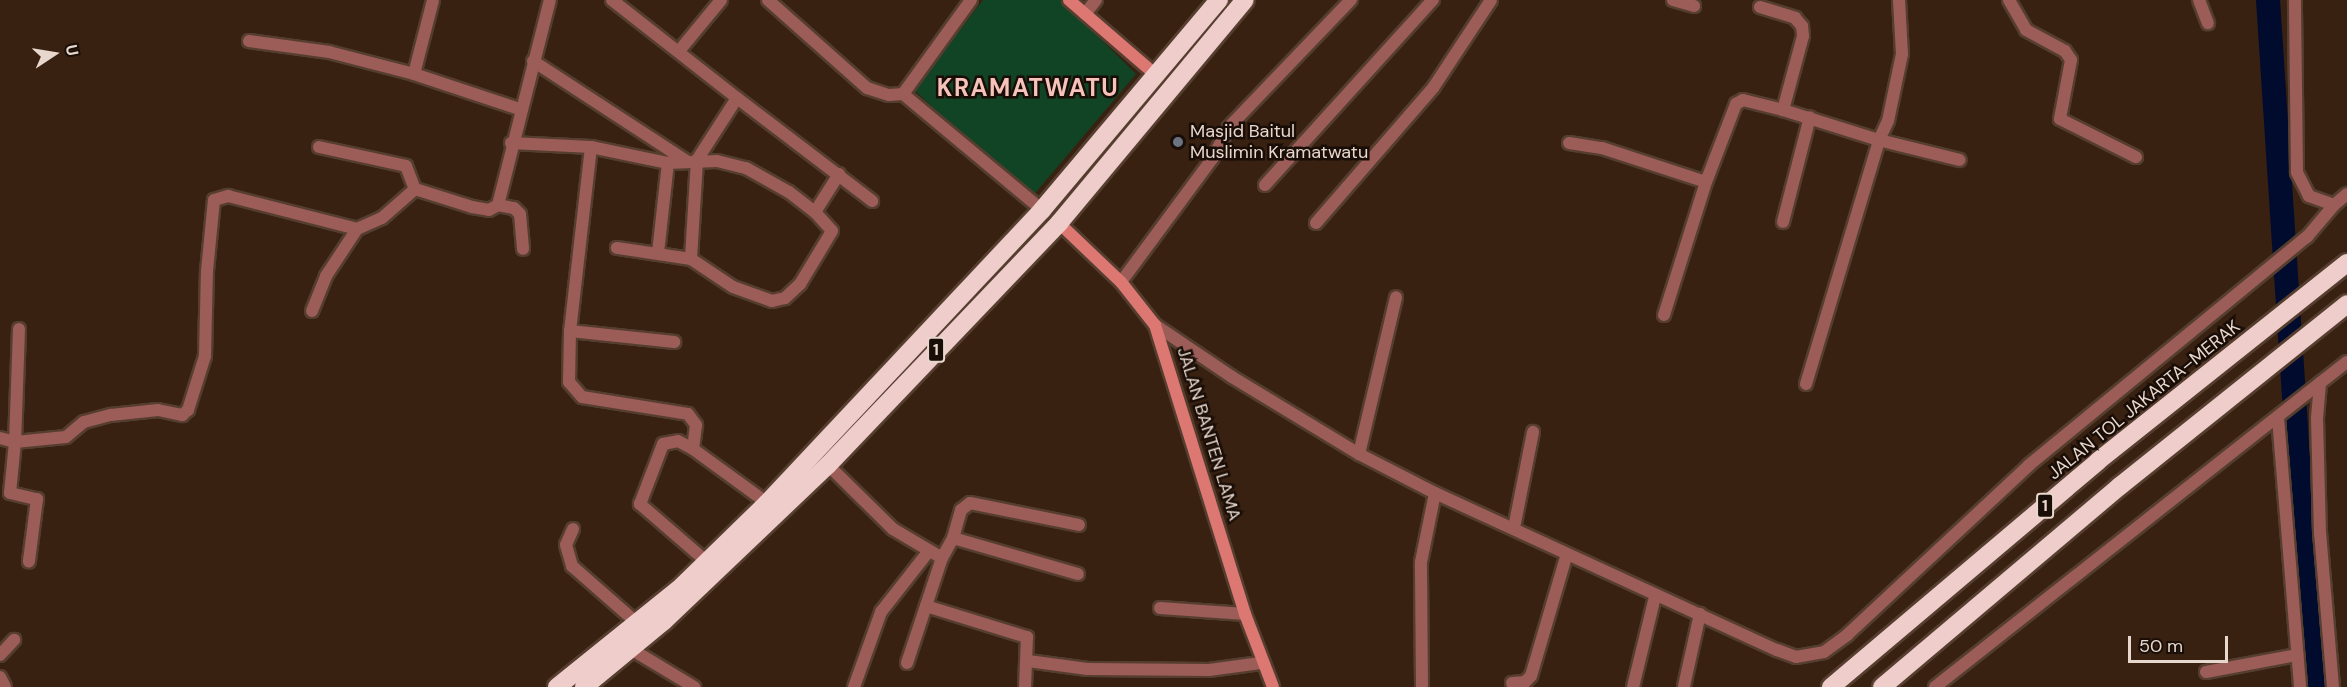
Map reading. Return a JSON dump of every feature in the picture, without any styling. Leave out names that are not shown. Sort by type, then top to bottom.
[{"type":"highway","name":"1","points":[[557,687],[638,624],[707,562],[767,503],[1042,210],[1220,0]]},
{"type":"highway","name":"1","points":[[584,687],[631,649],[828,465],[1059,223],[1245,0]]},
{"type":"highway","name":"JALAN TOL JAKARTA–MERAK","points":[[1831,687],[2098,461],[2342,267]]},
{"type":"highway","name":"1","points":[[1882,687],[2120,486],[2347,304]]},
{"type":"main road","points":[[1069,0],[1156,75]]},
{"type":"main road","name":"JALAN BANTEN LAMA","points":[[1059,223],[1121,282],[1155,325],[1261,663],[1274,687]]},
{"type":"street","points":[[414,74],[433,0]]},
{"type":"street","points":[[498,205],[519,109],[550,0]]},
{"type":"street","points":[[612,0],[872,201]]},
{"type":"street","points":[[679,51],[721,0]]},
{"type":"street","points":[[768,0],[867,88],[889,95],[903,94],[1042,210]]},
{"type":"street","points":[[903,94],[971,0]]},
{"type":"street","points":[[1084,14],[1096,0]]},
{"type":"street","points":[[1121,282],[1212,159],[1229,127],[1351,0]]},
{"type":"street","points":[[1265,185],[1433,0]]},
{"type":"street","points":[[1316,223],[1432,88],[1491,0]]},
{"type":"street","points":[[1673,0],[1694,6]]},
{"type":"street","points":[[1806,384],[1879,140],[1888,121],[1902,54],[1899,0]]},
{"type":"street","points":[[2009,0],[2026,30],[2065,51],[2072,60],[2060,119],[2136,157]]},
{"type":"street","points":[[2199,0],[2208,23]]},
{"type":"street","points":[[2295,0],[2297,172],[2308,196],[2334,205]]},
{"type":"street","points":[[1760,8],[1795,18],[1802,26],[1803,36],[1783,110]]},
{"type":"street","points":[[249,41],[329,52],[414,74],[519,109]]},
{"type":"street","points":[[533,61],[693,161]]},
{"type":"street","points":[[692,259],[693,161],[737,98]]},
{"type":"street","points":[[1664,315],[1706,182],[1738,102],[1810,117],[1879,140],[1960,160]]},
{"type":"street","points":[[1783,222],[1810,117]]},
{"type":"street","points":[[511,143],[591,147],[668,163],[717,161],[758,174],[815,212],[831,227],[829,239],[800,284],[784,298],[772,301],[733,287],[692,259],[617,248]]},
{"type":"street","points":[[1569,143],[1602,148],[1706,182]]},
{"type":"street","points":[[319,147],[406,166],[415,189]]},
{"type":"street","points":[[591,147],[570,331],[569,372],[573,390],[582,397],[688,414],[696,425],[693,449]]},
{"type":"street","points":[[658,253],[668,163]]},
{"type":"street","points":[[815,212],[839,174]]},
{"type":"street","points":[[415,189],[472,207],[489,210],[498,205],[514,208],[520,214],[523,249]]},
{"type":"street","points":[[312,311],[326,276],[357,229],[382,218],[415,189]]},
{"type":"street","points":[[1155,325],[1232,377],[1359,454],[1435,493],[1514,528],[1655,597],[1700,614],[1796,657],[1824,652],[1833,646],[2030,465],[2307,237],[2334,205],[2347,194]]},
{"type":"street","points":[[0,438],[15,442],[66,437],[84,422],[111,415],[158,410],[175,416],[188,410],[205,356],[211,207],[219,196],[357,229]]},
{"type":"street","points":[[1359,454],[1396,297]]},
{"type":"street","points":[[19,329],[15,442],[10,493],[37,499],[28,561]]},
{"type":"street","points":[[570,331],[674,342]]},
{"type":"street","points":[[1935,687],[2347,362]]},
{"type":"street","points":[[2315,386],[2320,533],[2333,687]]},
{"type":"street","points":[[2278,418],[2300,687]]},
{"type":"street","points":[[1514,528],[1533,432]]},
{"type":"street","points":[[707,562],[640,504],[663,444],[678,441],[693,449],[767,503]]},
{"type":"street","points":[[828,465],[893,529],[928,552],[942,558]]},
{"type":"street","points":[[1422,687],[1421,562],[1435,493]]},
{"type":"street","points":[[907,663],[942,558],[953,538],[961,510],[970,503],[1079,525]]},
{"type":"street","points":[[573,529],[567,544],[572,566],[638,624]]},
{"type":"street","points":[[953,538],[1078,574]]},
{"type":"street","points":[[854,687],[879,616],[928,552]]},
{"type":"street","points":[[1512,682],[1525,682],[1531,676],[1567,554]]},
{"type":"street","points":[[1633,687],[1655,597]]},
{"type":"street","points":[[926,606],[1023,634],[1029,641],[1025,687]]},
{"type":"street","points":[[1160,608],[1245,614]]},
{"type":"street","points":[[1684,686],[1700,614]]},
{"type":"street","points":[[0,655],[14,640]]},
{"type":"street","points":[[631,649],[694,687]]},
{"type":"street","points":[[2206,672],[2297,655]]},
{"type":"street","points":[[1028,661],[1087,669],[1209,670],[1261,663]]},
{"type":"street","points":[[0,677],[5,687]]},
{"type":"green space","points":[[983,0],[1061,0],[1136,74],[1031,198],[914,90]]},
{"type":"waterway","points":[[2268,0],[2313,687]]},
{"type":"place","name":"Masjid Baitul Muslimin Kramatwatu","points":[[1178,142]]},
{"type":"district","name":"KRAMATWATU","points":[[1028,88]]}]
